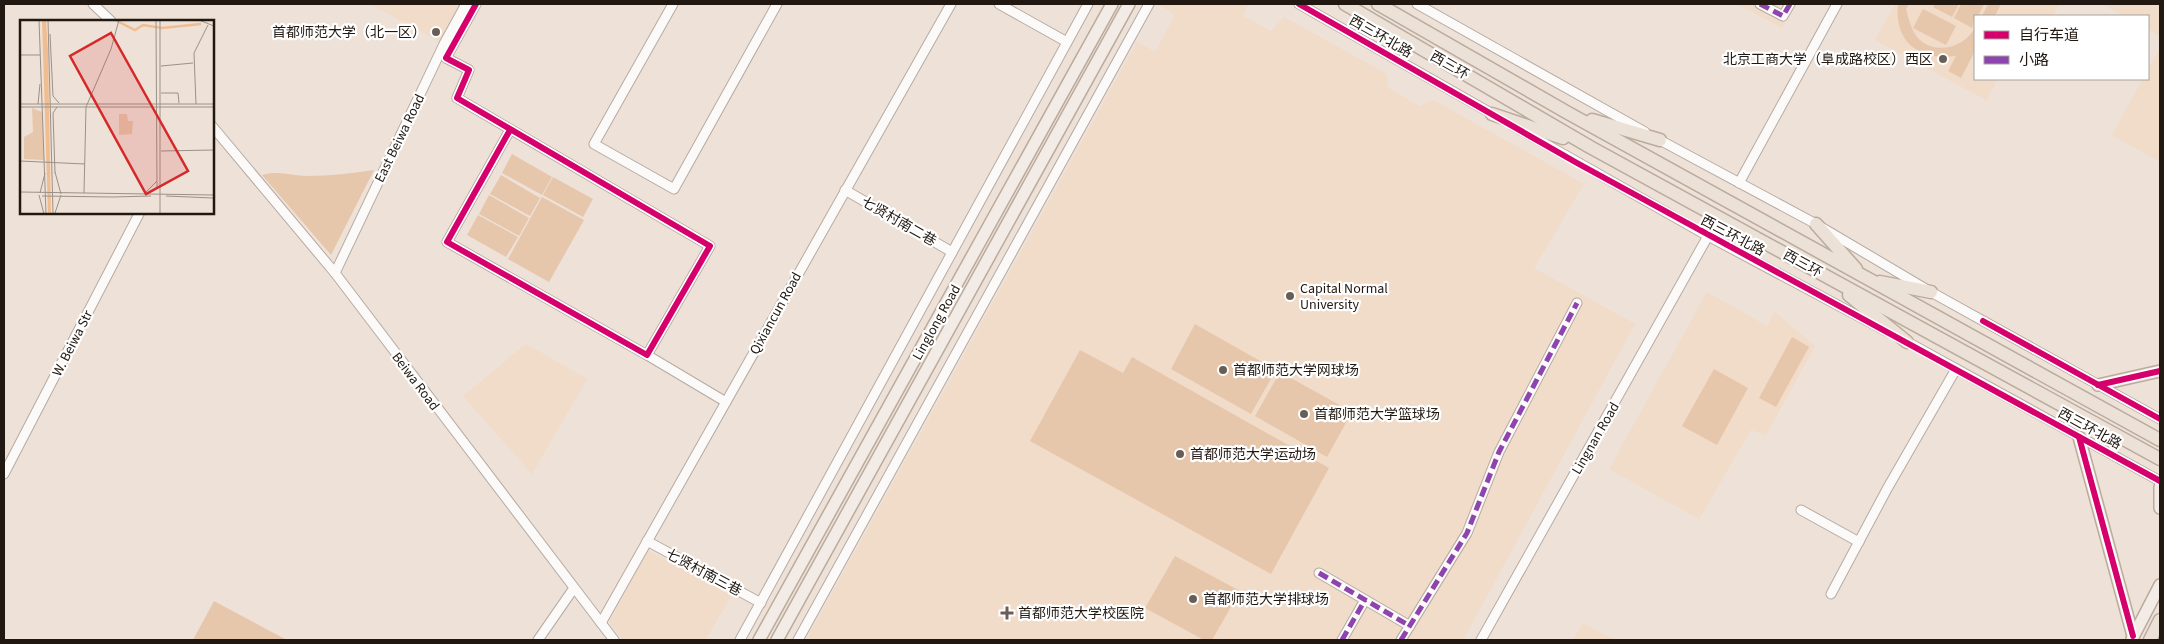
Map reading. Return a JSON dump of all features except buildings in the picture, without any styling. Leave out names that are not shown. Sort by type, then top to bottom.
[{"type":"highway","name":"西三环","points":[[1345,4],[1590,147],[2160,459]]},
{"type":"highway","name":"西三环","points":[[1378,4],[1568,113],[2160,440]]},
{"type":"highway","points":[[1568,113],[1660,140]]},
{"type":"highway","points":[[1492,114],[1590,147]]},
{"type":"highway","points":[[1816,224],[1866,278],[1931,292]]},
{"type":"highway","points":[[1824,274],[1907,342]]},
{"type":"highway","points":[[2150,640],[2160,620]]},
{"type":"main road","name":"Linglong Road","points":[[759,640],[1112,4]]},
{"type":"main road","name":"Linglong Road","points":[[777,640],[1129,4]]},
{"type":"main road","points":[[2098,384],[2160,371]]},
{"type":"main road","points":[[2080,436],[2132,638]]},
{"type":"main road","points":[[2160,486],[2160,508]]},
{"type":"main road","points":[[2132,638],[2160,585]]},
{"type":"street","points":[[93,4],[110,20]]},
{"type":"street","name":"East Beiwa Road","points":[[335,273],[444,44],[466,4]]},
{"type":"street","points":[[476,4],[446,58],[469,70],[458,98],[710,246],[647,355]]},
{"type":"street","points":[[673,4],[594,144],[674,189],[777,4]]},
{"type":"street","name":"Qixiancun Road","points":[[602,624],[950,4]]},
{"type":"street","points":[[999,4],[1067,42]]},
{"type":"street","name":"Linglong Road","points":[[740,640],[1088,4]]},
{"type":"street","points":[[798,640],[1149,4]]},
{"type":"street","name":"西三环北路","points":[[1299,4],[1708,236],[1907,342],[2160,481]]},
{"type":"street","points":[[1417,4],[1660,140],[1816,224],[1931,292],[2160,419]]},
{"type":"street","points":[[1760,4],[1783,16],[1790,4]]},
{"type":"street","points":[[1739,183],[1838,4]]},
{"type":"street","name":"Beiwa Road","points":[[214,128],[335,273],[614,640]]},
{"type":"street","points":[[510,130],[447,242],[726,402]]},
{"type":"street","name":"七贤村南二巷","points":[[845,190],[952,252]]},
{"type":"street","name":"W. Beiwa Str","points":[[4,474],[139,214]]},
{"type":"street","name":"Lingnan Road","points":[[1481,640],[1708,236]]},
{"type":"street","points":[[1401,640],[1467,533],[1498,452],[1577,303]]},
{"type":"street","points":[[1831,594],[1956,369]]},
{"type":"street","points":[[1801,510],[1859,542]]},
{"type":"street","name":"七贤村南三巷","points":[[647,541],[761,603]]},
{"type":"street","points":[[1319,573],[1410,626]]},
{"type":"street","points":[[538,640],[574,588]]},
{"type":"street","points":[[1342,640],[1365,600]]},
{"type":"shaded area","name":"首都师范大学（北一区）","points":[[370,4],[466,4],[444,44]]},
{"type":"shaded area","name":"Capital Normal University","points":[[1158,4],[1248,4],[1243,16],[1271,31],[1284,17],[1387,74],[1387,87],[1419,106],[1433,100],[1584,184],[1534,268],[1635,324],[1463,640],[806,640],[1137,42],[1155,52],[1175,15]]},
{"type":"shaded area","points":[[1737,4],[1796,4],[1782,28]]},
{"type":"shaded area","name":"北京工商大学（阜成路校区）西区","points":[[1895,4],[2060,4],[2054,15],[1974,15],[1974,80],[1997,80],[1986,100],[1875,40]]},
{"type":"shaded area","points":[[1898,4],[1909,4],[1906,9],[1913,31],[1921,41],[1936,47],[1943,48],[1958,44],[1965,40],[1974,30],[1974,53],[1961,78],[1948,71],[1956,56],[1943,57],[1921,52],[1905,39],[1900,29]]},
{"type":"shaded area","points":[[1935,4],[1959,4],[1952,17],[1933,7]]},
{"type":"shaded area","points":[[1961,4],[1984,4],[1978,15],[1974,15],[1972,28],[1954,18]]},
{"type":"shaded area","points":[[1988,4],[2001,4],[1996,15],[1982,15]]},
{"type":"shaded area","points":[[2102,4],[2160,4],[2160,36],[2149,30],[2149,15],[2122,15]]},
{"type":"shaded area","points":[[1923,9],[1956,26],[1946,45],[1913,28]]},
{"type":"shaded area","points":[[2160,48],[2160,162],[2112,135],[2142,80],[2149,80],[2149,68]]},
{"type":"shaded area","points":[[512,154],[552,177],[542,195],[502,173]]},
{"type":"shaded area","points":[[374,170],[331,255],[262,175],[279,173],[316,176]]},
{"type":"shaded area","points":[[501,175],[540,198],[530,216],[490,194]]},
{"type":"shaded area","points":[[553,177],[593,199],[583,217],[543,195]]},
{"type":"shaded area","points":[[489,195],[529,218],[519,236],[479,214]]},
{"type":"shaded area","points":[[542,197],[584,220],[549,282],[508,259]]},
{"type":"shaded area","points":[[478,215],[518,237],[506,257],[467,235]]},
{"type":"shaded area","points":[[1707,292],[1767,326],[1775,312],[1815,346],[1766,435],[1751,430],[1699,519],[1609,469]]},
{"type":"shaded area","name":"首都师范大学网球场","points":[[1195,324],[1276,370],[1251,414],[1171,369]]},
{"type":"shaded area","points":[[1792,337],[1809,347],[1776,407],[1759,398]]},
{"type":"shaded area","points":[[526,344],[587,379],[532,474],[463,396]]},
{"type":"shaded area","name":"首都师范大学运动场","points":[[1080,350],[1123,373],[1132,357],[1329,468],[1271,574],[1030,441]]},
{"type":"shaded area","points":[[1714,369],[1748,388],[1717,445],[1682,426]]},
{"type":"shaded area","name":"首都师范大学篮球场","points":[[1280,372],[1352,412],[1327,457],[1255,416]]},
{"type":"shaded area","points":[[648,551],[732,595],[705,640],[623,640],[609,622]]},
{"type":"shaded area","name":"首都师范大学排球场","points":[[1175,556],[1240,591],[1212,640],[1204,640],[1145,608]]},
{"type":"shaded area","points":[[214,601],[285,639],[193,640]]},
{"type":"shaded area","points":[[1583,623],[1614,640],[1573,640]]},
{"type":"marked path","points":[[1760,4],[1783,16],[1790,4]]},
{"type":"marked path","points":[[1401,640],[1467,533],[1499,452],[1577,303]]},
{"type":"marked path","points":[[1319,573],[1410,626]]},
{"type":"marked path","points":[[1342,640],[1365,600]]},
{"type":"cycle path","points":[[476,4],[446,58],[469,70],[457,98],[710,246],[647,355],[447,242],[510,130]]},
{"type":"cycle path","points":[[1299,4],[1577,163],[2160,481]]},
{"type":"cycle path","points":[[1983,321],[2160,419]]},
{"type":"cycle path","points":[[2098,385],[2160,371]]},
{"type":"cycle path","points":[[2079,437],[2133,636]]},
{"type":"place","name":"首都师范大学（北一区）","points":[[436,32]]},
{"type":"place","name":"北京工商大学（阜成路校区）西区","points":[[1943,59]]},
{"type":"place","name":"Capital Normal University","points":[[1290,296]]},
{"type":"place","name":"首都师范大学网球场","points":[[1223,370]]},
{"type":"place","name":"首都师范大学篮球场","points":[[1304,414]]},
{"type":"place","name":"首都师范大学运动场","points":[[1180,454]]},
{"type":"place","name":"首都师范大学排球场","points":[[1193,599]]},
{"type":"place","name":"首都师范大学校医院","points":[[1007,613]]}]
